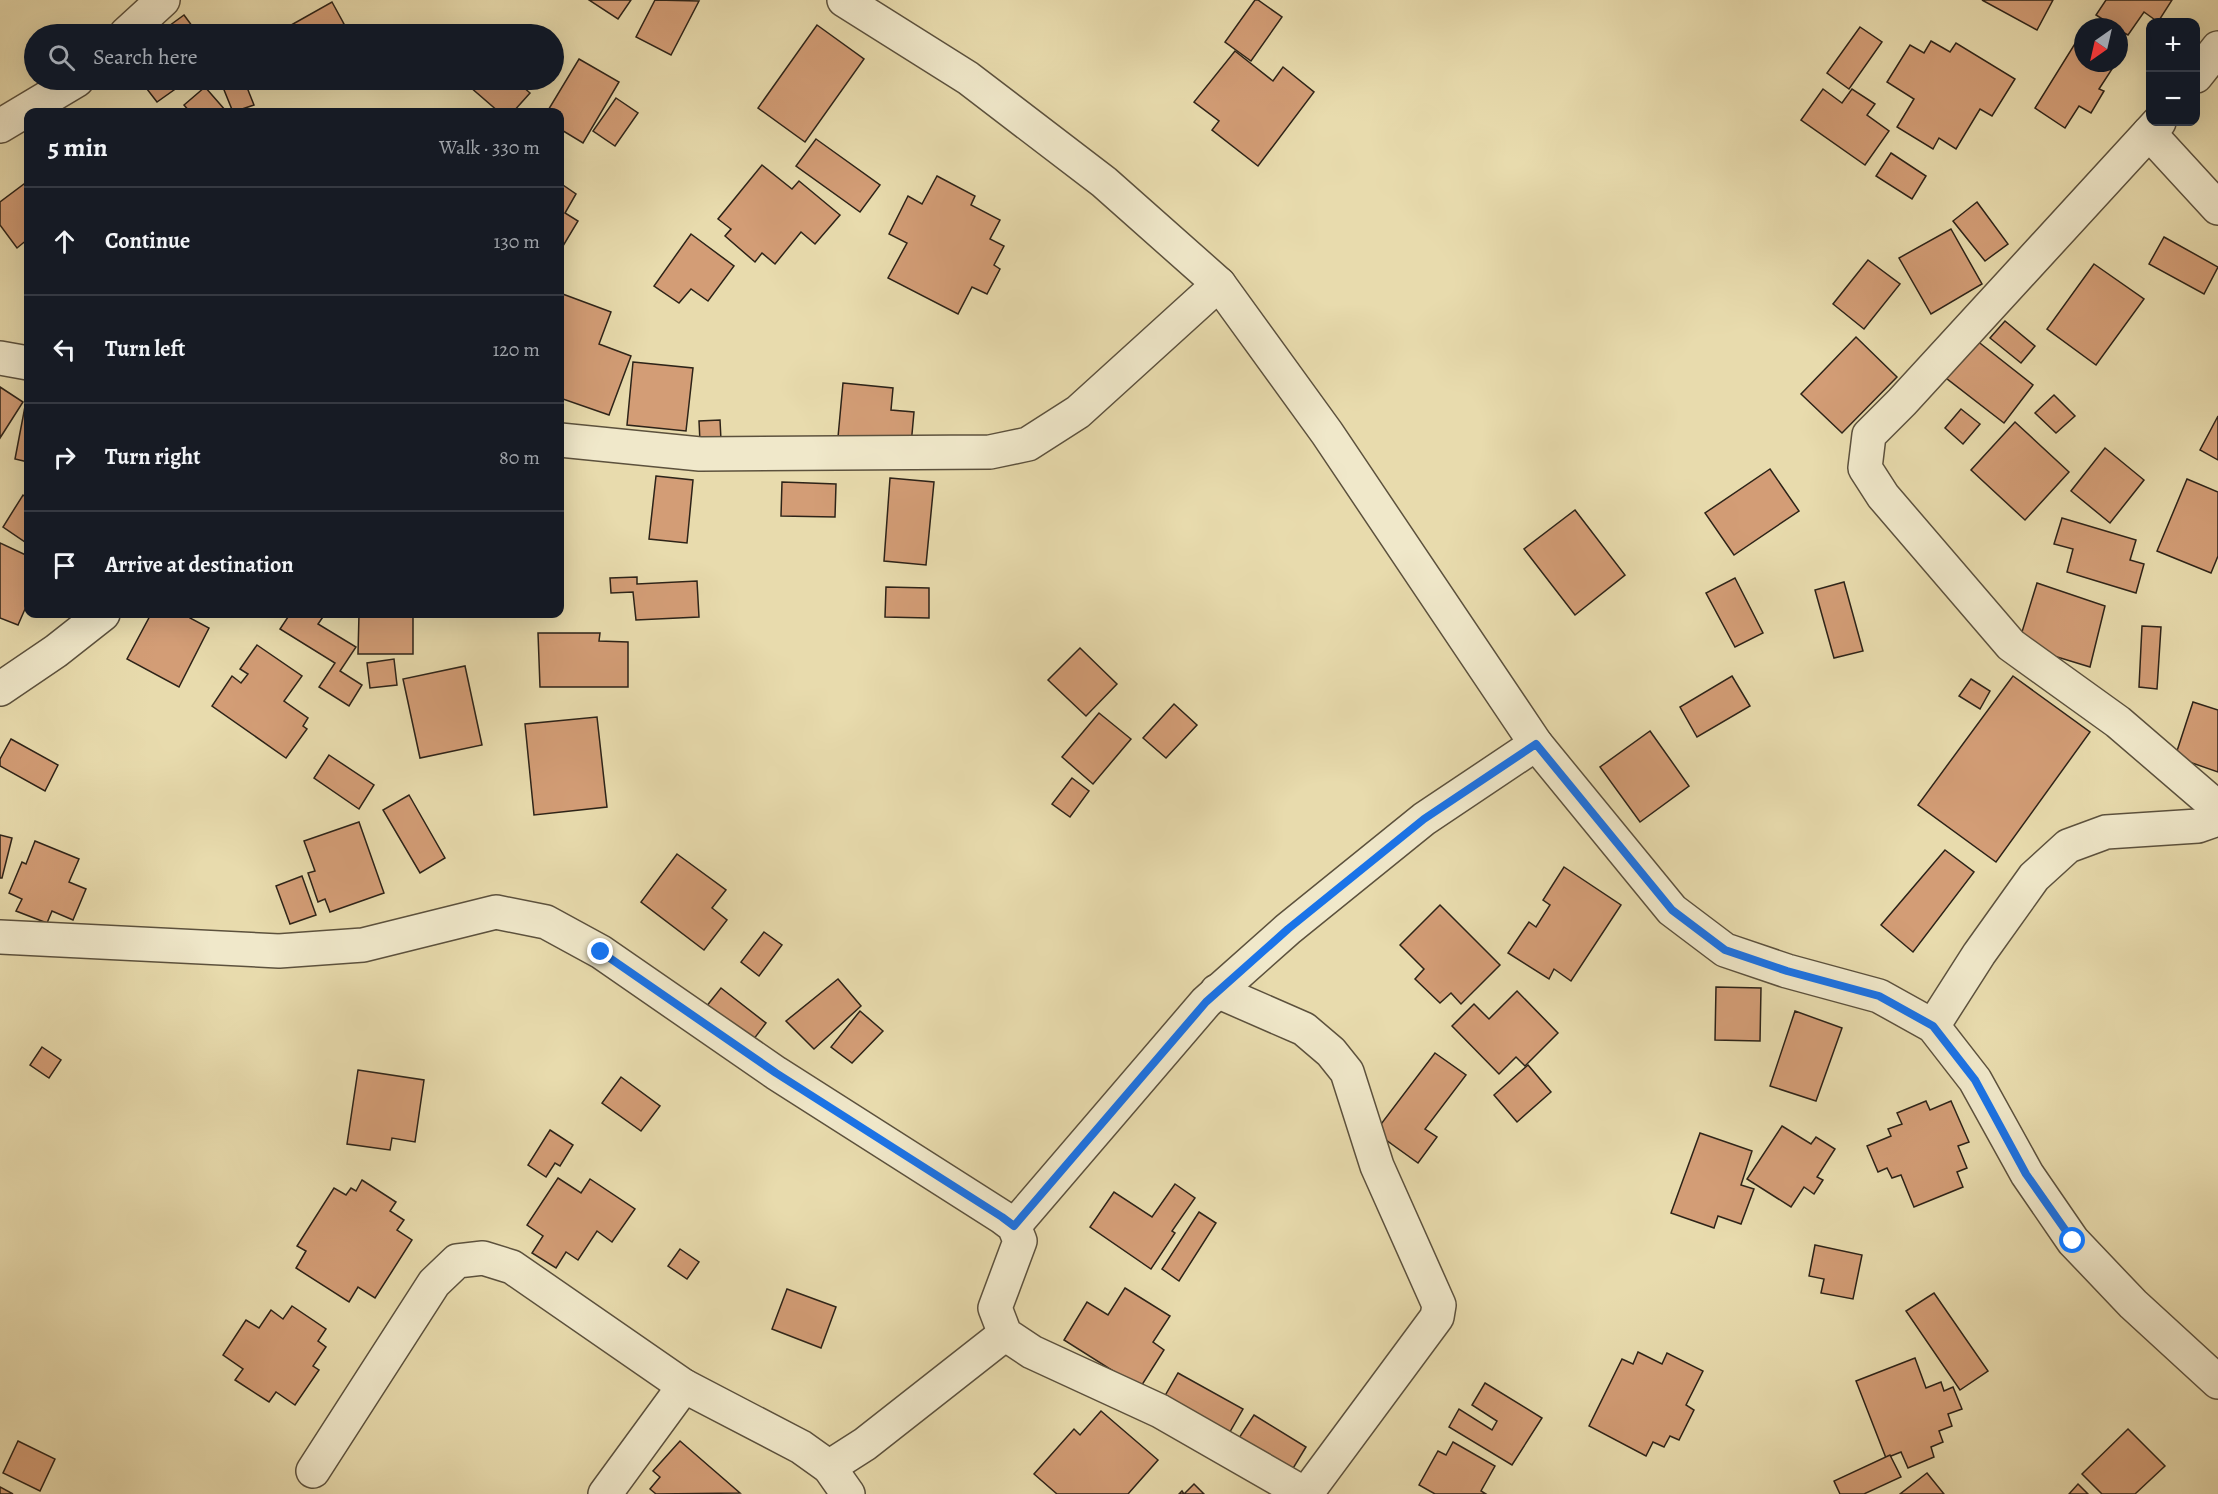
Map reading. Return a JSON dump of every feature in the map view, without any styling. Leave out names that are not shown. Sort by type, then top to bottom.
[{"type":"street","points":[[137,24],[163,0]]},
{"type":"street","points":[[844,0],[968,78],[1104,182],[1219,285],[1327,433],[1536,744],[1672,910],[1725,950],[1787,971],[1879,996],[1933,1026],[1975,1080],[2026,1174],[2073,1241],[2133,1304],[2218,1382]]},
{"type":"street","points":[[2199,72],[2218,48]]},
{"type":"street","points":[[30,108],[59,90]]},
{"type":"street","points":[[0,126],[24,111]]},
{"type":"street","points":[[2218,208],[2154,128],[1869,435],[1865,468],[1883,496],[2011,645],[2118,722],[2218,808]]},
{"type":"street","points":[[564,440],[700,454],[990,452],[1028,444],[1078,412],[1219,285]]},
{"type":"street","points":[[0,358],[24,362]]},
{"type":"street","points":[[0,690],[98,618]]},
{"type":"street","points":[[1014,1226],[1206,1002],[1288,929],[1424,819],[1536,744]]},
{"type":"street","points":[[1933,1026],[2034,877],[2068,846],[2106,832],[2198,826],[2218,819]]},
{"type":"street","points":[[0,937],[279,951],[363,945],[496,912],[546,922],[601,952],[776,1073],[1014,1226],[1020,1241],[995,1308],[1005,1334],[1032,1352],[1160,1411],[1306,1494],[1437,1317],[1439,1305],[1377,1166],[1347,1072],[1331,1052],[1304,1029],[1218,991]]},
{"type":"street","points":[[314,1471],[434,1283],[457,1261],[483,1258],[512,1267],[684,1386],[801,1448],[829,1467],[848,1494]]},
{"type":"street","points":[[829,1467],[865,1444],[1005,1334]]},
{"type":"street","points":[[605,1494],[684,1386]]},
{"type":"building","points":[[589,0],[631,0],[618,19]]},
{"type":"building","points":[[655,0],[699,1],[671,55],[636,37]]},
{"type":"building","points":[[1255,0],[1282,17],[1251,61],[1225,42]]},
{"type":"building","points":[[1982,0],[2053,0],[2037,30]]},
{"type":"building","points":[[2106,0],[2172,0],[2161,18],[2152,18],[2144,12],[2128,35],[2128,18],[2101,18],[2096,15]]},
{"type":"building","points":[[332,2],[344,24],[293,24]]},
{"type":"building","points":[[184,15],[191,24],[172,24]]},
{"type":"building","points":[[817,25],[864,59],[805,142],[758,108]]},
{"type":"building","points":[[1860,27],[1882,42],[1849,89],[1827,73]]},
{"type":"building","points":[[1931,41],[1950,52],[1956,43],[2015,79],[1992,116],[1980,109],[1956,149],[1939,138],[1933,149],[1897,127],[1914,99],[1887,82],[1910,45],[1924,53]]},
{"type":"building","points":[[2074,45],[2074,72],[2110,72],[2099,89],[2104,91],[2091,113],[2079,106],[2065,128],[2035,108]]},
{"type":"building","points":[[1235,51],[1273,81],[1283,67],[1314,92],[1258,166],[1212,130],[1219,121],[1194,102]]},
{"type":"building","points":[[579,59],[619,82],[583,143],[564,131],[564,108],[549,108],[560,90],[564,90],[564,84]]},
{"type":"building","points":[[1823,89],[1842,103],[1852,89],[1875,104],[1867,115],[1889,131],[1865,165],[1801,120]]},
{"type":"building","points":[[148,90],[174,90],[157,102]]},
{"type":"building","points":[[202,90],[208,90],[223,108],[187,108],[184,105]]},
{"type":"building","points":[[224,90],[248,90],[254,105],[231,108]]},
{"type":"building","points":[[474,90],[527,90],[530,93],[517,108],[494,108]]},
{"type":"building","points":[[616,98],[638,113],[615,146],[593,131]]},
{"type":"building","points":[[816,139],[880,185],[860,212],[796,166]]},
{"type":"building","points":[[1891,153],[1926,176],[1912,199],[1876,176]]},
{"type":"building","points":[[762,165],[792,189],[799,181],[840,215],[815,244],[801,232],[775,264],[762,253],[755,262],[725,236],[731,229],[718,219]]},
{"type":"building","points":[[937,176],[975,196],[971,205],[1000,220],[990,239],[1004,246],[994,265],[1000,269],[987,294],[972,287],[958,314],[888,278],[907,243],[889,234],[908,196],[922,204]]},
{"type":"building","points":[[24,184],[24,242],[17,248],[0,225],[0,202]]},
{"type":"building","points":[[564,186],[576,194],[565,213],[578,221],[564,244]]},
{"type":"building","points":[[1977,202],[2008,244],[1985,261],[1953,221]]},
{"type":"building","points":[[1951,229],[1982,284],[1931,314],[1899,258]]},
{"type":"building","points":[[691,234],[734,266],[708,301],[691,289],[679,303],[654,286]]},
{"type":"building","points":[[2164,237],[2218,267],[2204,294],[2149,264]]},
{"type":"building","points":[[1868,260],[1900,284],[1864,329],[1833,304]]},
{"type":"building","points":[[2094,264],[2144,299],[2096,365],[2047,329]]},
{"type":"building","points":[[564,294],[611,312],[599,344],[631,356],[609,415],[564,399]]},
{"type":"building","points":[[2005,321],[2035,346],[2021,363],[1990,338]]},
{"type":"building","points":[[1856,337],[1897,377],[1842,433],[1801,394]]},
{"type":"building","points":[[1976,340],[2033,385],[2004,423],[1946,378]]},
{"type":"building","points":[[633,362],[693,368],[686,431],[627,425]]},
{"type":"building","points":[[843,383],[893,388],[891,410],[914,412],[911,445],[838,437]]},
{"type":"building","points":[[0,387],[23,402],[0,438]]},
{"type":"building","points":[[2054,395],[2075,416],[2056,433],[2035,413]]},
{"type":"building","points":[[1961,409],[1980,424],[1963,444],[1945,428]]},
{"type":"building","points":[[24,412],[24,461],[15,459]]},
{"type":"building","points":[[2218,416],[2218,460],[2200,450]]},
{"type":"building","points":[[720,420],[721,440],[700,442],[699,421]]},
{"type":"building","points":[[2015,422],[2069,472],[2025,520],[1971,470]]},
{"type":"building","points":[[2105,448],[2144,480],[2110,523],[2071,491]]},
{"type":"building","points":[[1770,469],[1799,511],[1734,555],[1705,513]]},
{"type":"building","points":[[656,476],[693,480],[687,543],[649,539]]},
{"type":"building","points":[[890,478],[934,482],[926,565],[884,561]]},
{"type":"building","points":[[2187,479],[2218,492],[2218,556],[2211,573],[2157,551]]},
{"type":"building","points":[[782,482],[836,484],[835,517],[781,516]]},
{"type":"building","points":[[23,495],[24,541],[3,527]]},
{"type":"building","points":[[1575,510],[1625,575],[1575,615],[1524,549]]},
{"type":"building","points":[[2062,518],[2136,540],[2130,560],[2144,564],[2136,593],[2067,572],[2073,549],[2054,544]]},
{"type":"building","points":[[0,543],[24,554],[24,611],[18,625],[0,618]]},
{"type":"building","points":[[637,577],[637,584],[697,581],[699,617],[636,620],[633,592],[611,593],[610,578]]},
{"type":"building","points":[[1735,578],[1763,633],[1735,647],[1706,593]]},
{"type":"building","points":[[1844,582],[1863,651],[1834,658],[1815,590]]},
{"type":"building","points":[[2037,583],[2105,606],[2090,667],[2018,645]]},
{"type":"building","points":[[886,587],[929,588],[929,618],[885,617]]},
{"type":"building","points":[[149,618],[190,618],[209,628],[179,687],[127,659]]},
{"type":"building","points":[[287,618],[322,618],[318,624],[356,647],[340,671],[362,685],[349,706],[319,687],[335,663],[280,629]]},
{"type":"building","points":[[359,618],[413,618],[413,654],[358,654]]},
{"type":"building","points":[[2142,626],[2161,627],[2157,689],[2139,687]]},
{"type":"building","points":[[538,633],[600,633],[599,641],[628,642],[628,687],[540,687]]},
{"type":"building","points":[[257,645],[302,676],[284,701],[308,718],[303,726],[307,729],[286,758],[212,706],[232,676],[241,683],[248,674],[240,669]]},
{"type":"building","points":[[1080,648],[1117,684],[1086,716],[1048,680]]},
{"type":"building","points":[[394,659],[397,685],[370,688],[367,663]]},
{"type":"building","points":[[465,666],[482,745],[420,758],[403,679]]},
{"type":"building","points":[[1732,676],[1750,706],[1697,737],[1680,707]]},
{"type":"building","points":[[2013,676],[2090,732],[1996,862],[1918,805]]},
{"type":"building","points":[[1971,679],[1990,691],[1980,709],[1959,696]]},
{"type":"building","points":[[2193,702],[2218,710],[2218,772],[2175,757]]},
{"type":"building","points":[[1174,704],[1197,725],[1166,758],[1143,738]]},
{"type":"building","points":[[1099,713],[1131,739],[1093,784],[1062,757]]},
{"type":"building","points":[[597,717],[607,807],[534,815],[525,724]]},
{"type":"building","points":[[1650,731],[1689,786],[1640,822],[1600,767]]},
{"type":"building","points":[[11,739],[58,765],[45,791],[0,766],[0,759]]},
{"type":"building","points":[[329,755],[374,785],[359,809],[314,778]]},
{"type":"building","points":[[1072,778],[1089,791],[1070,817],[1052,804]]},
{"type":"building","points":[[409,795],[445,858],[420,873],[383,810]]},
{"type":"building","points":[[359,822],[384,893],[330,912],[325,899],[318,902],[308,873],[315,871],[304,841]]},
{"type":"building","points":[[0,835],[12,838],[2,878],[0,878]]},
{"type":"building","points":[[35,841],[79,859],[69,882],[86,889],[73,920],[52,911],[47,923],[16,911],[22,899],[9,893],[22,862],[26,864]]},
{"type":"building","points":[[1945,850],[1974,872],[1913,952],[1881,925]]},
{"type":"building","points":[[677,854],[726,890],[712,908],[727,920],[704,950],[641,902]]},
{"type":"building","points":[[1564,867],[1621,905],[1571,981],[1554,969],[1549,979],[1508,953],[1529,922],[1536,927],[1550,905],[1543,900]]},
{"type":"building","points":[[302,876],[316,915],[290,924],[276,886]]},
{"type":"building","points":[[1440,905],[1500,965],[1461,1004],[1451,993],[1440,1003],[1415,979],[1424,969],[1400,945]]},
{"type":"building","points":[[764,932],[782,945],[759,976],[741,962]]},
{"type":"building","points":[[838,979],[861,1006],[814,1049],[786,1021]]},
{"type":"building","points":[[1716,987],[1761,988],[1760,1041],[1715,1040]]},
{"type":"building","points":[[721,988],[766,1023],[747,1048],[702,1012]]},
{"type":"building","points":[[1517,991],[1558,1033],[1525,1066],[1516,1057],[1499,1074],[1452,1026],[1474,1004],[1489,1019]]},
{"type":"building","points":[[860,1011],[883,1031],[852,1063],[831,1047]]},
{"type":"building","points":[[1795,1011],[1842,1028],[1816,1101],[1770,1086]]},
{"type":"building","points":[[42,1047],[61,1060],[49,1078],[30,1065]]},
{"type":"building","points":[[1435,1053],[1466,1075],[1425,1129],[1437,1137],[1418,1163],[1375,1132]]},
{"type":"building","points":[[1528,1065],[1551,1092],[1517,1122],[1494,1095]]},
{"type":"building","points":[[358,1070],[424,1080],[415,1142],[392,1138],[390,1150],[347,1144]]},
{"type":"building","points":[[621,1077],[660,1106],[641,1131],[602,1103]]},
{"type":"building","points":[[1926,1101],[1930,1110],[1951,1101],[1969,1142],[1958,1146],[1967,1168],[1957,1172],[1963,1187],[1914,1207],[1901,1175],[1892,1178],[1887,1168],[1878,1172],[1867,1146],[1891,1136],[1888,1129],[1902,1124],[1897,1113]]},
{"type":"building","points":[[1782,1126],[1811,1144],[1816,1137],[1835,1149],[1817,1177],[1823,1180],[1814,1194],[1804,1187],[1791,1207],[1747,1179]]},
{"type":"building","points":[[550,1130],[573,1145],[560,1166],[555,1163],[546,1177],[528,1165]]},
{"type":"building","points":[[1700,1133],[1752,1151],[1741,1185],[1754,1189],[1741,1224],[1718,1216],[1714,1228],[1671,1213]]},
{"type":"building","points":[[558,1178],[581,1193],[590,1179],[635,1209],[612,1242],[597,1231],[578,1260],[566,1252],[556,1268],[532,1253],[543,1236],[527,1225]]},
{"type":"building","points":[[362,1180],[396,1202],[390,1211],[404,1220],[397,1230],[412,1240],[375,1298],[358,1287],[349,1302],[296,1268],[306,1251],[297,1246],[334,1188],[346,1195],[351,1188],[356,1191]]},
{"type":"building","points":[[1175,1184],[1195,1198],[1172,1231],[1175,1233],[1151,1269],[1090,1227],[1114,1192],[1152,1217]]},
{"type":"building","points":[[1199,1212],[1216,1223],[1179,1281],[1162,1269]]},
{"type":"building","points":[[1815,1245],[1862,1255],[1853,1299],[1821,1293],[1824,1279],[1809,1276]]},
{"type":"building","points":[[680,1249],[699,1262],[687,1279],[668,1266]]},
{"type":"building","points":[[1125,1288],[1170,1316],[1153,1342],[1164,1350],[1140,1388],[1064,1340],[1087,1302],[1108,1315]]},
{"type":"building","points":[[787,1289],[836,1307],[821,1348],[772,1329]]},
{"type":"building","points":[[1934,1293],[1988,1371],[1960,1390],[1906,1311]]},
{"type":"building","points":[[292,1306],[326,1329],[318,1341],[326,1347],[313,1366],[319,1370],[295,1405],[276,1392],[269,1402],[235,1380],[243,1369],[223,1355],[246,1320],[259,1328],[271,1310],[283,1319]]},
{"type":"building","points":[[1638,1352],[1662,1364],[1667,1353],[1703,1371],[1686,1405],[1694,1410],[1679,1440],[1670,1436],[1664,1447],[1653,1442],[1646,1456],[1589,1426],[1622,1359],[1633,1364]]},
{"type":"building","points":[[1915,1358],[1926,1388],[1941,1382],[1944,1391],[1953,1387],[1962,1409],[1948,1414],[1952,1426],[1939,1431],[1943,1442],[1931,1447],[1934,1457],[1908,1468],[1901,1452],[1886,1458],[1856,1381]]},
{"type":"building","points":[[1178,1373],[1243,1409],[1227,1437],[1162,1401]]},
{"type":"building","points":[[1485,1383],[1542,1418],[1512,1465],[1449,1427],[1459,1409],[1492,1430],[1497,1421],[1472,1405]]},
{"type":"building","points":[[1101,1411],[1158,1460],[1128,1494],[1057,1494],[1034,1474],[1074,1429],[1080,1435]]},
{"type":"building","points":[[1254,1415],[1306,1447],[1289,1475],[1237,1441]]},
{"type":"building","points":[[2128,1429],[2165,1466],[2135,1494],[2102,1494],[2082,1474]]},
{"type":"building","points":[[18,1441],[55,1459],[40,1491],[3,1473]]},
{"type":"building","points":[[680,1441],[740,1493],[656,1494],[650,1489],[660,1477],[653,1471]]},
{"type":"building","points":[[1453,1442],[1495,1466],[1481,1491],[1486,1494],[1435,1494],[1419,1485],[1438,1451],[1446,1455]]},
{"type":"building","points":[[1890,1455],[1901,1477],[1864,1494],[1840,1494],[1834,1481]]},
{"type":"building","points":[[1927,1473],[1944,1494],[1900,1494]]},
{"type":"building","points":[[1194,1484],[1204,1494],[1184,1494]]},
{"type":"building","points":[[2078,1484],[2088,1494],[2069,1494]]},
{"type":"building","points":[[0,1487],[13,1494],[0,1494]]},
{"type":"route","points":[[601,952],[776,1073],[1014,1226],[1206,1002],[1288,929],[1424,819],[1536,744],[1672,910],[1725,950],[1787,971],[1879,996],[1933,1026],[1975,1080],[2026,1174],[2073,1241]]}]
